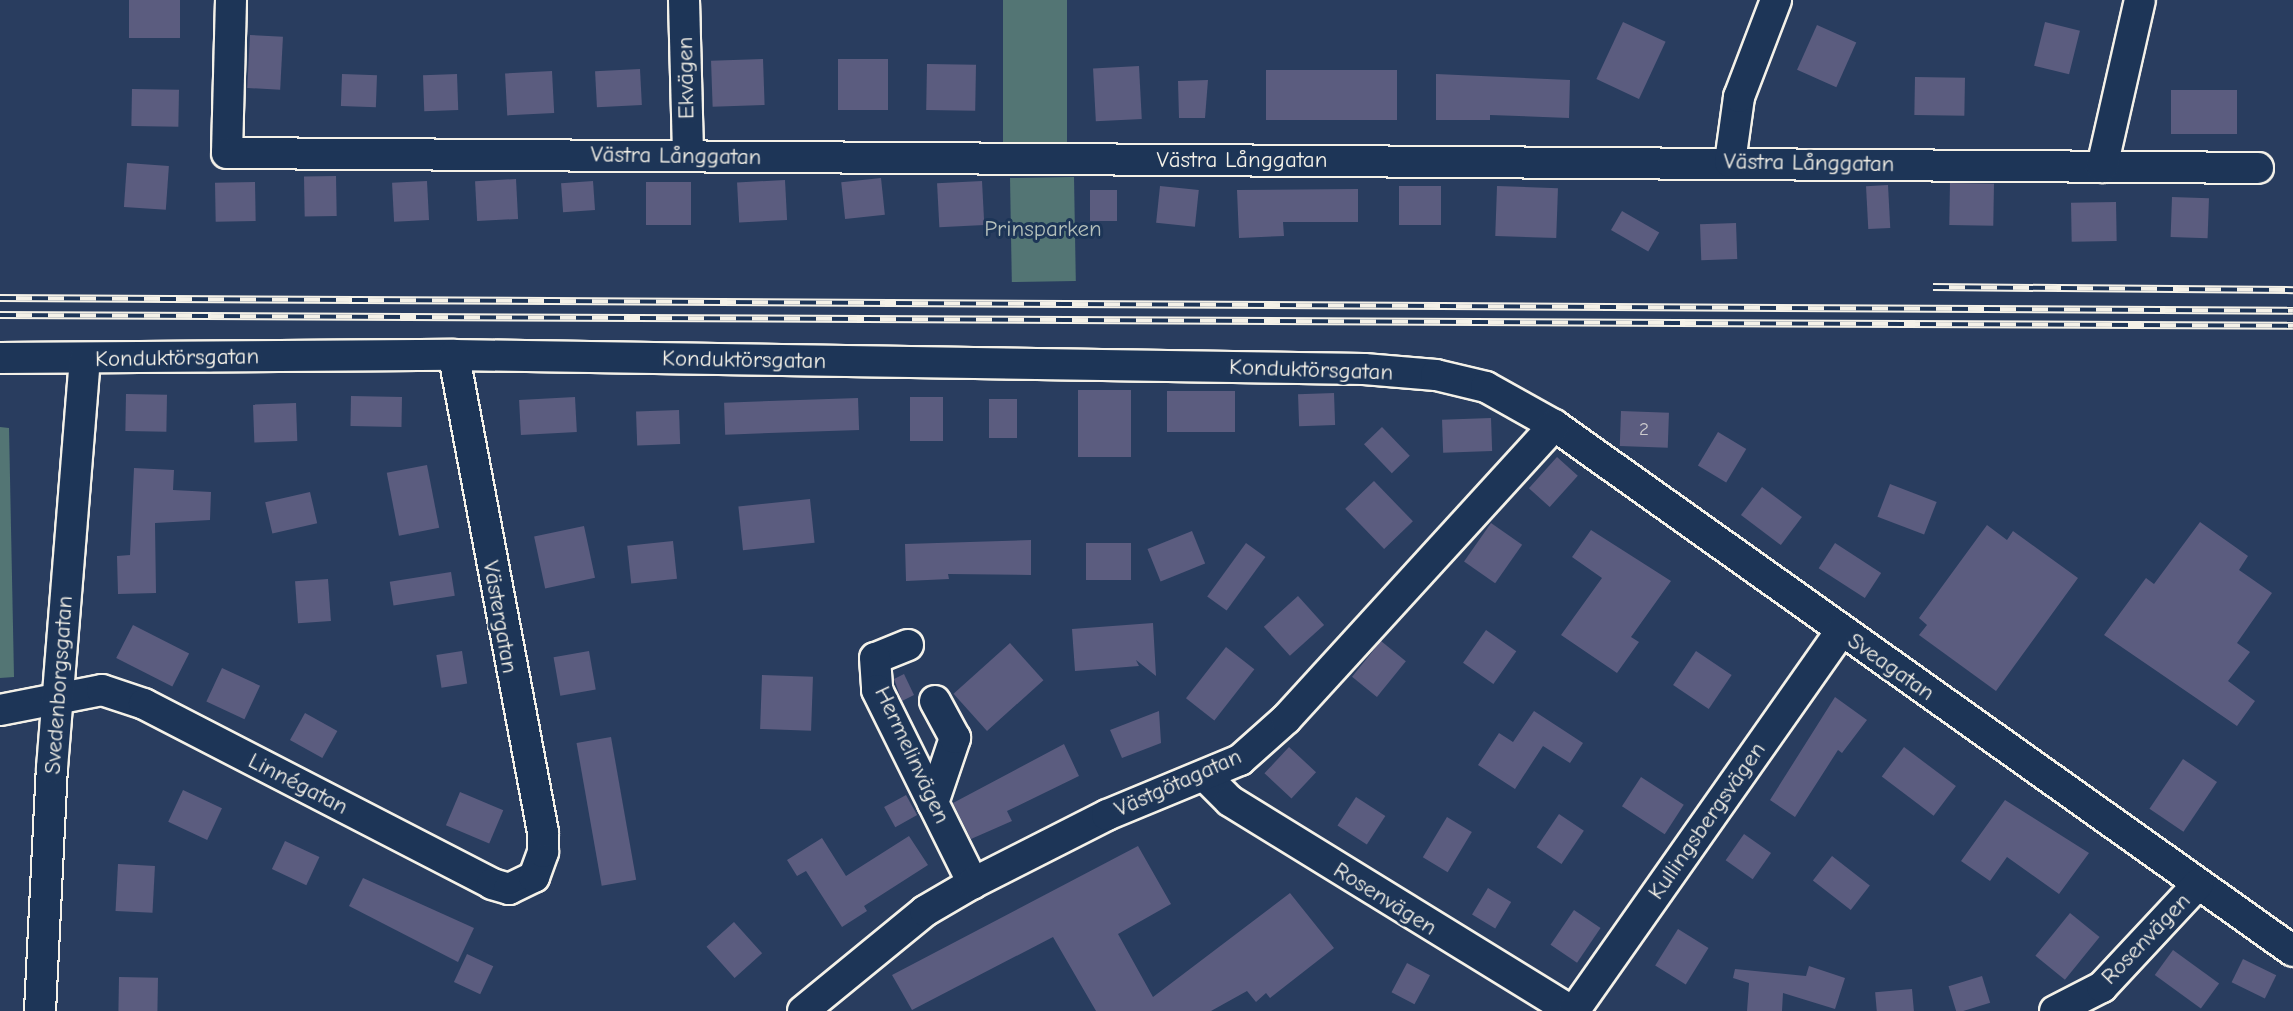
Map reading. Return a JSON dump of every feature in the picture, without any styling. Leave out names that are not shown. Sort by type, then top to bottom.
[{"type":"street","name":"Västra Långgatan","points":[[232,0],[228,153],[2258,168]]},
{"type":"street","name":"Ekvägen","points":[[684,0],[688,156]]},
{"type":"street","points":[[1730,162],[1739,97],[1776,0]]},
{"type":"street","points":[[2102,167],[2140,0]]},
{"type":"street","name":"Konduktörsgatan","points":[[0,358],[454,355],[1364,369],[1436,375],[1486,387]]},
{"type":"street","name":"Västergatan","points":[[454,355],[542,832],[543,852],[534,877]]},
{"type":"street","name":"Svedenborgsgatan","points":[[40,1011],[58,699],[85,359]]},
{"type":"street","name":"Sveagatan","points":[[1486,387],[1554,425],[2293,951]]},
{"type":"street","name":"Västgötagatan","points":[[803,1011],[925,911],[973,883],[1107,815],[1240,760],[1286,719],[1554,425]]},
{"type":"street","name":"Kullingsbergsvägen","points":[[1573,1011],[1841,631]]},
{"type":"street","name":"Hermelinvägen","points":[[908,645],[875,658],[877,690],[973,883]]},
{"type":"street","name":"Linnégatan","points":[[0,710],[95,689],[144,704],[492,884],[509,889],[534,877]]},
{"type":"street","points":[[933,803],[956,738],[935,701]]},
{"type":"street","name":"Rosenvägen","points":[[1205,776],[1230,801],[1573,1011]]},
{"type":"street","name":"Rosenvägen","points":[[2055,1011],[2102,987],[2198,884]]},
{"type":"green space","points":[[1003,0],[1067,0],[1067,144],[1003,144]]},
{"type":"green space","name":"Prinsparken","points":[[1074,177],[1076,281],[1012,282],[1010,178]]},
{"type":"green space","points":[[0,427],[9,428],[14,677],[0,678]]},
{"type":"building","points":[[129,0],[180,0],[180,38],[129,38]]},
{"type":"building","points":[[1623,22],[1666,42],[1639,99],[1596,79]]},
{"type":"building","points":[[2045,22],[2080,31],[2069,74],[2034,66]]},
{"type":"building","points":[[1817,25],[1856,42],[1836,87],[1797,70]]},
{"type":"building","points":[[250,35],[283,37],[280,90],[247,88]]},
{"type":"building","points":[[763,59],[765,105],[713,107],[711,61]]},
{"type":"building","points":[[838,59],[888,59],[888,110],[838,110]]},
{"type":"building","points":[[927,64],[976,65],[975,111],[926,110]]},
{"type":"building","points":[[1139,66],[1142,119],[1096,121],[1093,68]]},
{"type":"building","points":[[640,69],[642,105],[597,107],[595,71]]},
{"type":"building","points":[[1266,70],[1397,70],[1397,120],[1266,120]]},
{"type":"building","points":[[552,71],[554,113],[507,115],[505,73]]},
{"type":"building","points":[[342,74],[377,75],[376,107],[341,106]]},
{"type":"building","points":[[457,74],[458,110],[424,111],[423,75]]},
{"type":"building","points":[[1436,74],[1570,80],[1569,118],[1490,115],[1490,120],[1436,120]]},
{"type":"building","points":[[1915,77],[1965,78],[1964,116],[1914,115]]},
{"type":"building","points":[[1208,80],[1205,118],[1179,118],[1178,81]]},
{"type":"building","points":[[132,89],[179,90],[178,127],[131,126]]},
{"type":"building","points":[[2171,90],[2237,90],[2237,134],[2171,134]]},
{"type":"building","points":[[127,163],[169,166],[166,210],[124,207]]},
{"type":"building","points":[[336,176],[337,216],[305,217],[304,177]]},
{"type":"building","points":[[881,178],[885,215],[845,219],[841,182]]},
{"type":"building","points":[[516,179],[518,219],[477,221],[475,181]]},
{"type":"building","points":[[785,180],[787,220],[739,222],[737,183]]},
{"type":"building","points":[[427,181],[429,220],[394,222],[392,183]]},
{"type":"building","points":[[593,181],[595,210],[563,212],[561,183]]},
{"type":"building","points":[[982,181],[984,225],[939,227],[937,183]]},
{"type":"building","points":[[255,182],[256,221],[216,222],[215,183]]},
{"type":"building","points":[[646,182],[691,182],[691,225],[646,225]]},
{"type":"building","points":[[1950,183],[1994,184],[1993,226],[1949,225]]},
{"type":"building","points":[[1888,185],[1890,228],[1868,229],[1866,186]]},
{"type":"building","points":[[1160,186],[1199,190],[1195,227],[1156,223]]},
{"type":"building","points":[[1399,186],[1441,186],[1441,225],[1399,225]]},
{"type":"building","points":[[1497,186],[1558,188],[1556,238],[1495,236]]},
{"type":"building","points":[[1358,189],[1358,222],[1283,222],[1284,236],[1239,238],[1237,190]]},
{"type":"building","points":[[1090,190],[1117,190],[1117,221],[1090,221]]},
{"type":"building","points":[[2172,197],[2209,198],[2208,238],[2171,237]]},
{"type":"building","points":[[2116,202],[2117,241],[2072,242],[2071,203]]},
{"type":"building","points":[[1622,211],[1659,232],[1648,252],[1611,230]]},
{"type":"building","points":[[1736,223],[1737,259],[1701,260],[1700,224]]},
{"type":"building","points":[[1078,390],[1131,390],[1131,457],[1078,457]]},
{"type":"building","points":[[1167,391],[1235,391],[1235,432],[1167,432]]},
{"type":"building","points":[[1334,393],[1335,425],[1299,426],[1298,394]]},
{"type":"building","points":[[126,394],[167,395],[166,432],[125,431]]},
{"type":"building","points":[[351,396],[402,397],[401,427],[350,426]]},
{"type":"building","points":[[575,397],[577,432],[521,435],[519,400]]},
{"type":"building","points":[[910,397],[943,397],[943,441],[910,441]]},
{"type":"building","points":[[858,398],[859,430],[725,435],[724,403]]},
{"type":"building","points":[[989,399],[1017,399],[1017,438],[989,438]]},
{"type":"building","points":[[296,403],[297,441],[254,442],[253,405]]},
{"type":"building","points":[[679,410],[680,444],[637,445],[636,412]]},
{"type":"building","points":[[1621,411],[1669,413],[1668,448],[1620,446]]},
{"type":"building","points":[[1491,418],[1492,451],[1443,453],[1442,420]]},
{"type":"building","points":[[1382,427],[1410,456],[1392,473],[1364,444]]},
{"type":"building","points":[[1718,432],[1746,449],[1726,482],[1698,465]]},
{"type":"building","points":[[1557,457],[1578,476],[1550,507],[1529,488]]},
{"type":"building","points":[[427,465],[439,528],[399,536],[387,473]]},
{"type":"building","points":[[134,468],[174,470],[173,490],[211,492],[210,520],[155,523],[156,593],[118,594],[117,556],[130,555]]},
{"type":"building","points":[[1374,481],[1413,521],[1384,549],[1345,509]]},
{"type":"building","points":[[1890,484],[1937,502],[1924,535],[1877,517]]},
{"type":"building","points":[[1762,487],[1802,517],[1781,545],[1741,515]]},
{"type":"building","points":[[310,492],[317,523],[272,534],[265,502]]},
{"type":"building","points":[[810,499],[815,543],[743,550],[738,507]]},
{"type":"building","points":[[2200,522],[2248,556],[2239,570],[2272,593],[2237,643],[2250,652],[2228,681],[2255,701],[2237,726],[2104,635],[2146,578],[2154,584]]},
{"type":"building","points":[[1491,523],[1522,545],[1495,583],[1464,562]]},
{"type":"building","points":[[1987,525],[2007,540],[2013,531],[2078,578],[1996,691],[1919,635],[1927,625],[1919,618]]},
{"type":"building","points":[[584,526],[595,578],[545,588],[534,537]]},
{"type":"building","points":[[1591,530],[1671,581],[1631,637],[1639,642],[1617,673],[1561,635],[1602,578],[1572,557]]},
{"type":"building","points":[[1192,531],[1205,563],[1161,581],[1147,549]]},
{"type":"building","points":[[1031,540],[1031,575],[948,574],[949,579],[906,581],[905,544]]},
{"type":"building","points":[[673,541],[677,579],[631,584],[627,546]]},
{"type":"building","points":[[1086,543],[1131,543],[1131,580],[1086,580]]},
{"type":"building","points":[[1246,543],[1265,557],[1227,611],[1207,596]]},
{"type":"building","points":[[1835,543],[1881,573],[1865,598],[1819,568]]},
{"type":"building","points":[[451,572],[455,596],[394,605],[390,582]]},
{"type":"building","points":[[328,579],[331,621],[298,623],[295,581]]},
{"type":"building","points":[[1298,596],[1324,625],[1290,656],[1264,627]]},
{"type":"building","points":[[1153,623],[1156,676],[1136,660],[1139,666],[1075,671],[1072,629]]},
{"type":"building","points":[[133,625],[189,654],[172,687],[116,658]]},
{"type":"building","points":[[1486,630],[1516,651],[1493,684],[1463,663]]},
{"type":"building","points":[[1381,641],[1406,661],[1377,697],[1352,677]]},
{"type":"building","points":[[1010,643],[1043,680],[987,731],[954,694]]},
{"type":"building","points":[[1226,647],[1254,669],[1214,720],[1186,698]]},
{"type":"building","points":[[462,651],[467,684],[441,688],[436,655]]},
{"type":"building","points":[[589,651],[596,689],[560,696],[554,657]]},
{"type":"building","points":[[1696,651],[1732,675],[1709,709],[1673,685]]},
{"type":"building","points":[[222,668],[260,686],[244,719],[206,702]]},
{"type":"building","points":[[904,674],[914,695],[902,701],[894,679]]},
{"type":"building","points":[[762,675],[813,677],[811,731],[760,729]]},
{"type":"building","points":[[1835,697],[1867,720],[1842,753],[1838,750],[1795,817],[1770,800]]},
{"type":"building","points":[[1159,711],[1161,743],[1122,758],[1110,730]]},
{"type":"building","points":[[1534,711],[1583,743],[1570,763],[1543,746],[1515,789],[1478,765],[1499,733],[1513,742]]},
{"type":"building","points":[[305,713],[337,731],[322,758],[290,740]]},
{"type":"building","points":[[611,737],[636,880],[602,886],[577,743]]},
{"type":"building","points":[[1064,744],[1079,776],[1007,811],[1012,821],[971,839],[953,803]]},
{"type":"building","points":[[1289,747],[1316,772],[1292,799],[1264,773]]},
{"type":"building","points":[[1904,747],[1956,786],[1934,816],[1882,777]]},
{"type":"building","points":[[2183,759],[2217,782],[2183,832],[2149,809]]},
{"type":"building","points":[[1641,777],[1684,805],[1665,834],[1622,806]]},
{"type":"building","points":[[183,790],[222,808],[207,840],[168,822]]},
{"type":"building","points":[[460,792],[503,810],[489,844],[446,825]]},
{"type":"building","points":[[906,795],[917,815],[895,827],[884,807]]},
{"type":"building","points":[[1356,797],[1385,816],[1367,845],[1337,826]]},
{"type":"building","points":[[2005,800],[2089,853],[2059,894],[2007,857],[1990,881],[1961,861]]},
{"type":"building","points":[[1559,814],[1584,831],[1562,864],[1537,847]]},
{"type":"building","points":[[1447,817],[1472,832],[1448,872],[1423,857]]},
{"type":"building","points":[[1744,834],[1771,853],[1753,879],[1726,860]]},
{"type":"building","points":[[909,836],[928,865],[864,906],[867,911],[842,927],[806,871],[797,876],[787,860],[822,838],[846,876]]},
{"type":"building","points":[[285,841],[319,857],[306,885],[272,869]]},
{"type":"building","points":[[1138,846],[1171,904],[1118,934],[1153,997],[1290,893],[1334,948],[1270,998],[1266,993],[1256,1002],[1247,991],[1211,1011],[1096,1011],[1053,937],[912,1010],[892,975]]},
{"type":"building","points":[[1832,856],[1870,886],[1851,910],[1813,880]]},
{"type":"building","points":[[118,864],[155,866],[152,913],[116,911]]},
{"type":"building","points":[[363,878],[474,928],[458,962],[349,906]]},
{"type":"building","points":[[1488,888],[1511,902],[1495,928],[1472,915]]},
{"type":"building","points":[[1574,910],[1601,928],[1577,963],[1551,945]]},
{"type":"building","points":[[2070,913],[2100,937],[2065,980],[2035,956]]},
{"type":"building","points":[[734,922],[762,953],[735,978],[707,947]]},
{"type":"building","points":[[1678,929],[1709,948],[1686,985],[1655,965]]},
{"type":"building","points":[[2173,950],[2219,984],[2201,1009],[2155,975]]},
{"type":"building","points":[[467,954],[493,966],[480,994],[454,982]]},
{"type":"building","points":[[2243,959],[2276,975],[2265,999],[2232,982]]},
{"type":"building","points":[[1407,963],[1430,975],[1414,1004],[1392,992]]},
{"type":"building","points":[[1809,966],[1845,978],[1835,1009],[1783,993],[1782,1011],[1747,1011],[1749,983],[1733,978],[1735,969],[1806,976]]},
{"type":"building","points":[[1982,976],[1990,1003],[1956,1011],[1949,986]]},
{"type":"building","points":[[119,977],[158,978],[157,1011],[118,1011]]},
{"type":"building","points":[[1912,989],[1914,1011],[1877,1011],[1875,992]]},
{"type":"railway","points":[[1933,287],[2293,290]]},
{"type":"railway","points":[[0,298],[2293,311]]},
{"type":"railway","points":[[0,315],[2293,326]]}]
